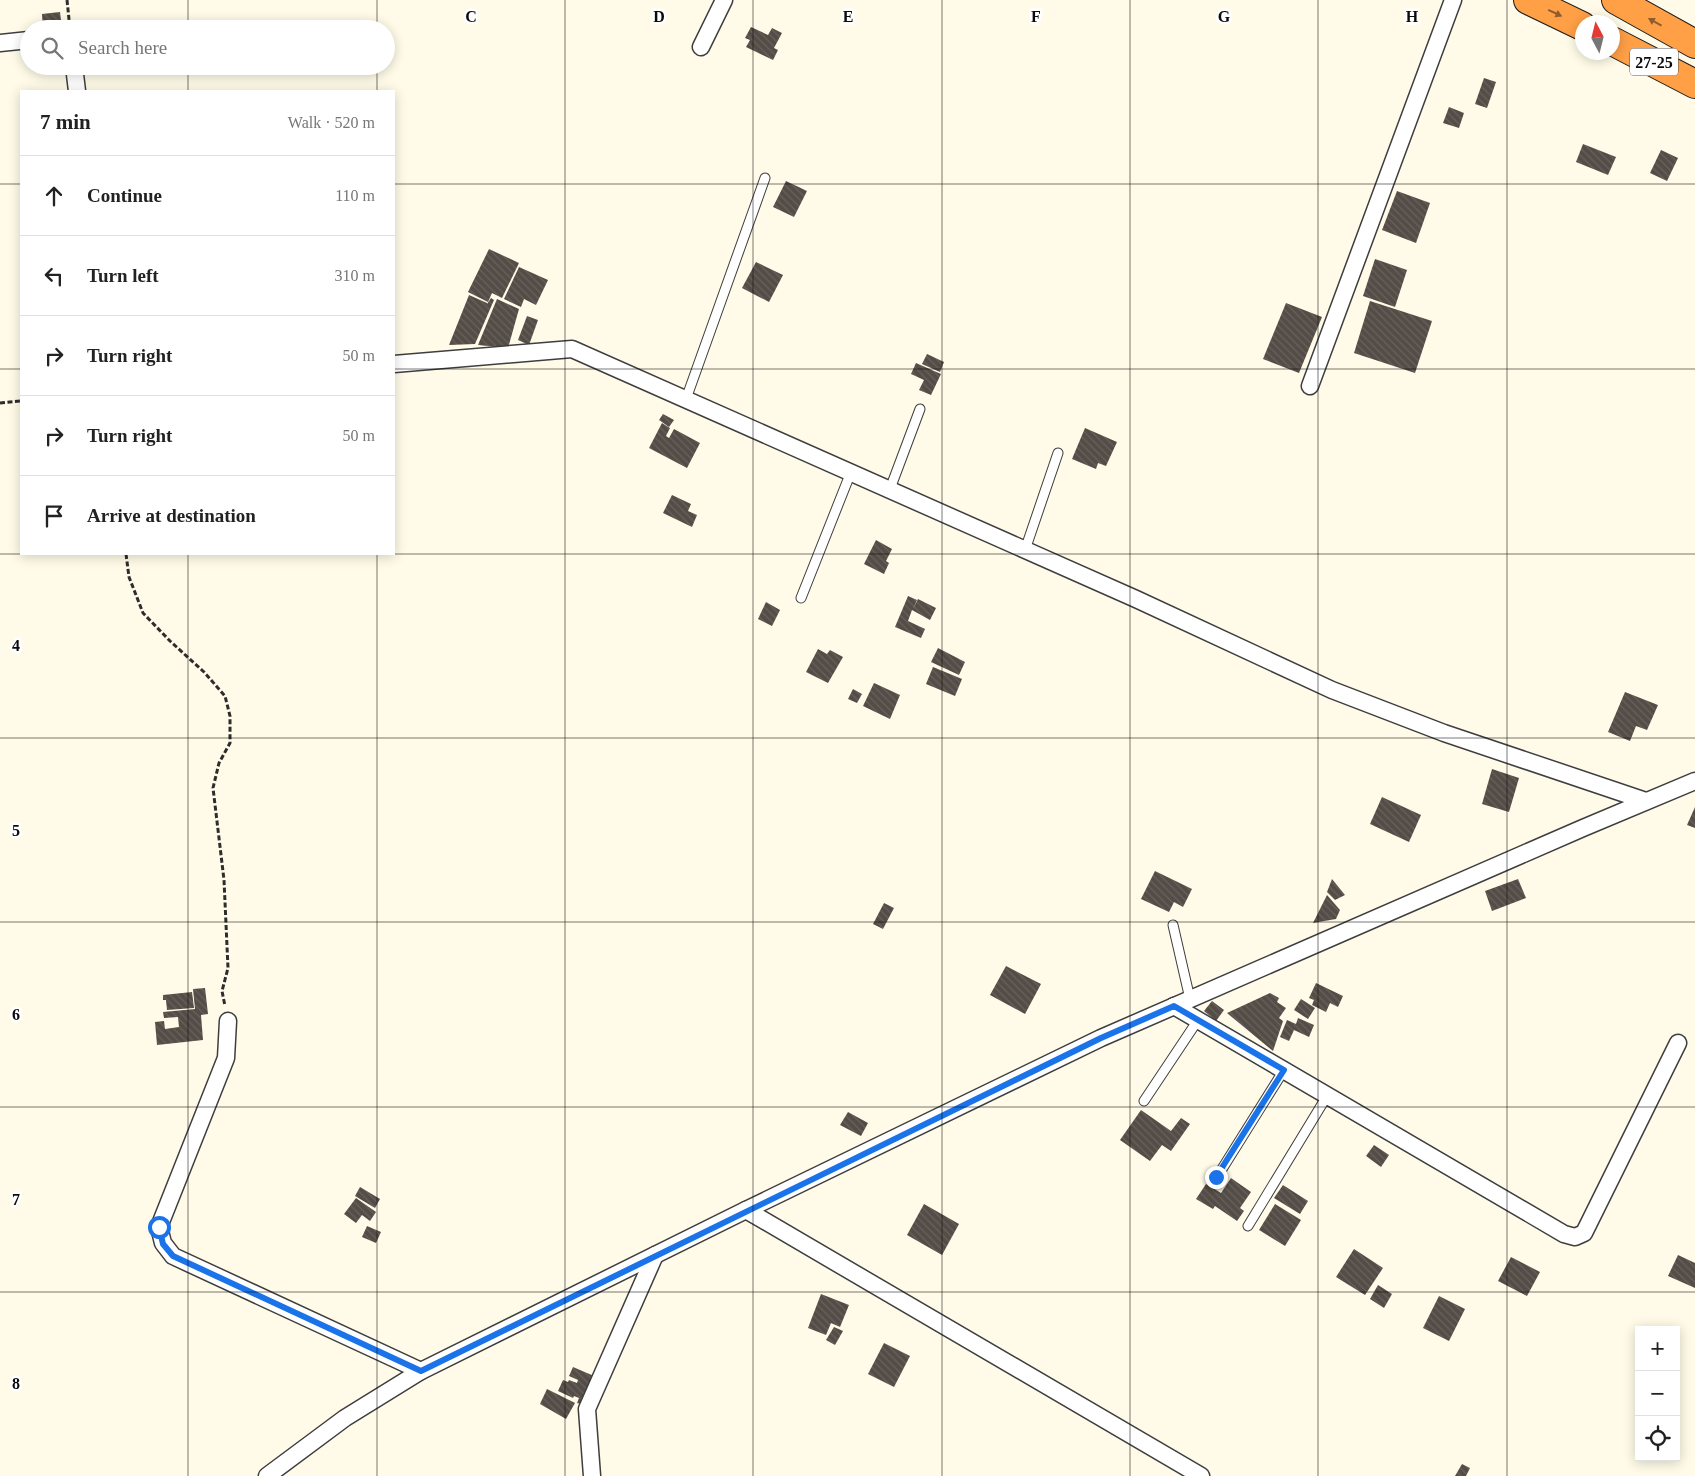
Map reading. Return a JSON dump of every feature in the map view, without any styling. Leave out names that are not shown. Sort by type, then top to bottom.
[{"type":"highway","points":[[1528,0],[1575,23]]},
{"type":"highway","name":"27-25","points":[[1616,0],[1695,44]]},
{"type":"highway","name":"27-25","points":[[1620,45],[1695,84]]},
{"type":"street","points":[[701,47],[724,0]]},
{"type":"street","points":[[1310,386],[1453,0]]},
{"type":"street","points":[[0,43],[20,41]]},
{"type":"street","points":[[75,75],[76,90]]},
{"type":"street","points":[[395,364],[572,349],[1136,599],[1332,690],[1444,733],[1646,801]]},
{"type":"street","points":[[267,1476],[345,1418],[421,1371],[746,1210],[1101,1038],[1695,781]]},
{"type":"street","points":[[1174,1006],[1564,1234],[1575,1237],[1584,1233],[1678,1043]]},
{"type":"street","points":[[228,1020],[226,1058],[159,1227],[163,1244],[173,1256],[421,1371]]},
{"type":"street","points":[[746,1210],[1201,1476]]},
{"type":"street","points":[[592,1476],[587,1409],[655,1255]]},
{"type":"lane","points":[[686,399],[765,178]]},
{"type":"lane","points":[[890,489],[920,409]]},
{"type":"lane","points":[[1025,550],[1058,453]]},
{"type":"lane","points":[[801,598],[851,472]]},
{"type":"lane","points":[[1173,925],[1190,999]]},
{"type":"lane","points":[[1144,1101],[1198,1020]]},
{"type":"lane","points":[[1216,1177],[1284,1070]]},
{"type":"lane","points":[[1248,1226],[1327,1096]]},
{"type":"path","points":[[67,0],[69,20]]},
{"type":"path","points":[[0,403],[20,400]]},
{"type":"path","points":[[126,555],[129,577],[143,614],[204,672],[224,696],[230,716],[230,743],[220,763],[213,788],[224,880],[228,968],[222,990],[228,1020]]},
{"type":"building","points":[[60,12],[61,20],[42,20],[42,14]]},
{"type":"building","points":[[751,27],[768,35],[772,28],[782,33],[774,48],[778,50],[773,60],[746,47],[750,40],[745,38]]},
{"type":"building","points":[[1484,78],[1496,82],[1487,108],[1475,104]]},
{"type":"building","points":[[1449,107],[1464,113],[1459,128],[1443,123]]},
{"type":"building","points":[[1583,144],[1616,157],[1608,175],[1576,162]]},
{"type":"building","points":[[1661,150],[1678,158],[1667,181],[1650,173]]},
{"type":"building","points":[[786,181],[807,191],[794,217],[773,207]]},
{"type":"building","points":[[1397,191],[1430,203],[1416,243],[1382,230]]},
{"type":"building","points":[[489,249],[519,263],[502,298],[492,293],[488,302],[468,292]]},
{"type":"building","points":[[1375,259],[1407,270],[1395,307],[1363,296]]},
{"type":"building","points":[[756,262],[783,275],[769,302],[742,288]]},
{"type":"building","points":[[519,267],[548,280],[536,305],[524,299],[521,307],[504,299]]},
{"type":"building","points":[[469,295],[487,304],[491,298],[494,300],[475,344],[449,345]]},
{"type":"building","points":[[497,299],[519,309],[508,348],[478,345]]},
{"type":"building","points":[[1370,301],[1432,321],[1415,373],[1354,353]]},
{"type":"building","points":[[1286,303],[1322,317],[1299,373],[1263,359]]},
{"type":"building","points":[[527,316],[538,320],[529,345],[518,340]]},
{"type":"building","points":[[927,354],[944,362],[940,372],[922,364]]},
{"type":"building","points":[[916,363],[941,374],[931,395],[919,390],[924,380],[911,374]]},
{"type":"building","points":[[663,414],[674,420],[669,427],[659,420]]},
{"type":"building","points":[[662,423],[670,428],[666,436],[669,438],[674,429],[700,443],[687,468],[649,448]]},
{"type":"building","points":[[1085,428],[1117,442],[1106,466],[1098,463],[1096,469],[1072,459]]},
{"type":"building","points":[[672,495],[691,504],[688,511],[697,515],[692,527],[663,513]]},
{"type":"building","points":[[876,540],[892,549],[886,561],[889,563],[884,574],[864,564]]},
{"type":"building","points":[[908,596],[917,600],[913,609],[918,599],[936,608],[930,620],[912,610],[908,621],[925,629],[921,638],[895,627]]},
{"type":"building","points":[[766,602],[780,610],[772,626],[758,619]]},
{"type":"building","points":[[938,648],[965,662],[959,675],[931,662]]},
{"type":"building","points":[[818,649],[827,654],[830,650],[843,657],[828,683],[806,672]]},
{"type":"building","points":[[933,667],[962,679],[955,696],[926,684]]},
{"type":"building","points":[[874,683],[900,695],[890,719],[863,706]]},
{"type":"building","points":[[853,689],[862,694],[857,703],[848,699]]},
{"type":"building","points":[[1625,692],[1658,705],[1647,730],[1636,726],[1630,741],[1608,732]]},
{"type":"building","points":[[1492,769],[1519,778],[1509,812],[1482,804]]},
{"type":"building","points":[[1382,797],[1421,815],[1409,842],[1370,824]]},
{"type":"building","points":[[1695,807],[1695,828],[1687,825]]},
{"type":"building","points":[[1155,871],[1192,889],[1183,907],[1174,902],[1169,912],[1141,899]]},
{"type":"building","points":[[1332,879],[1345,895],[1335,900],[1327,892]]},
{"type":"building","points":[[1518,879],[1526,898],[1492,911],[1485,891]]},
{"type":"building","points":[[1327,895],[1340,910],[1336,919],[1313,923]]},
{"type":"building","points":[[884,903],[894,908],[883,929],[873,924]]},
{"type":"building","points":[[1006,966],[1041,984],[1025,1014],[990,995]]},
{"type":"building","points":[[1316,983],[1343,996],[1338,1007],[1330,1003],[1326,1012],[1312,1005],[1314,1000],[1309,998]]},
{"type":"building","points":[[205,988],[208,1014],[201,1015],[203,1040],[157,1045],[155,1022],[164,1021],[165,1029],[179,1027],[178,1017],[164,1018],[163,1012],[195,1009],[193,989]]},
{"type":"building","points":[[192,992],[194,1008],[167,1010],[166,1000],[163,1000],[163,995]]},
{"type":"building","points":[[1270,993],[1279,998],[1277,1002],[1286,1008],[1279,1018],[1283,1021],[1273,1051],[1227,1013]]},
{"type":"building","points":[[1301,999],[1315,1008],[1308,1019],[1294,1010]]},
{"type":"building","points":[[1212,1001],[1224,1010],[1216,1021],[1204,1011]]},
{"type":"building","points":[[1298,1018],[1314,1025],[1309,1037],[1294,1030],[1289,1041],[1280,1037],[1287,1020],[1296,1024]]},
{"type":"building","points":[[1141,1110],[1171,1131],[1181,1118],[1190,1124],[1171,1151],[1162,1145],[1150,1161],[1120,1140]]},
{"type":"building","points":[[848,1112],[868,1123],[861,1136],[840,1125]]},
{"type":"building","points":[[1374,1145],[1389,1155],[1381,1167],[1366,1156]]},
{"type":"building","points":[[1231,1178],[1251,1192],[1240,1208],[1244,1211],[1237,1221],[1215,1206],[1213,1209],[1196,1199],[1206,1184],[1221,1193]]},
{"type":"building","points":[[1283,1185],[1308,1201],[1300,1214],[1274,1198]]},
{"type":"building","points":[[360,1187],[380,1199],[375,1208],[355,1196]]},
{"type":"building","points":[[356,1198],[376,1212],[370,1221],[362,1215],[356,1223],[344,1214]]},
{"type":"building","points":[[924,1204],[959,1224],[942,1255],[907,1235]]},
{"type":"building","points":[[1275,1204],[1301,1220],[1285,1246],[1259,1230]]},
{"type":"building","points":[[367,1226],[381,1232],[376,1243],[362,1237]]},
{"type":"building","points":[[1354,1249],[1383,1268],[1365,1295],[1336,1277]]},
{"type":"building","points":[[1678,1255],[1695,1263],[1695,1288],[1668,1276]]},
{"type":"building","points":[[1511,1257],[1540,1272],[1527,1296],[1498,1281]]},
{"type":"building","points":[[1378,1285],[1392,1294],[1384,1308],[1370,1299]]},
{"type":"building","points":[[821,1294],[849,1305],[840,1327],[831,1323],[826,1335],[808,1328]]},
{"type":"building","points":[[1439,1296],[1465,1309],[1449,1341],[1423,1328]]},
{"type":"building","points":[[834,1327],[843,1331],[835,1345],[826,1340]]},
{"type":"building","points":[[884,1343],[910,1356],[894,1387],[868,1374]]},
{"type":"building","points":[[573,1367],[594,1376],[581,1404],[577,1403],[579,1398],[574,1396],[573,1398],[558,1391],[563,1380],[577,1383],[578,1380],[569,1376]]},
{"type":"building","points":[[547,1389],[575,1403],[566,1419],[540,1404]]},
{"type":"building","points":[[1462,1464],[1470,1468],[1466,1476],[1455,1476]]},
{"type":"route","points":[[159,1227],[163,1244],[173,1256],[421,1371],[746,1210],[1101,1038],[1174,1006],[1284,1070],[1216,1177]]}]
